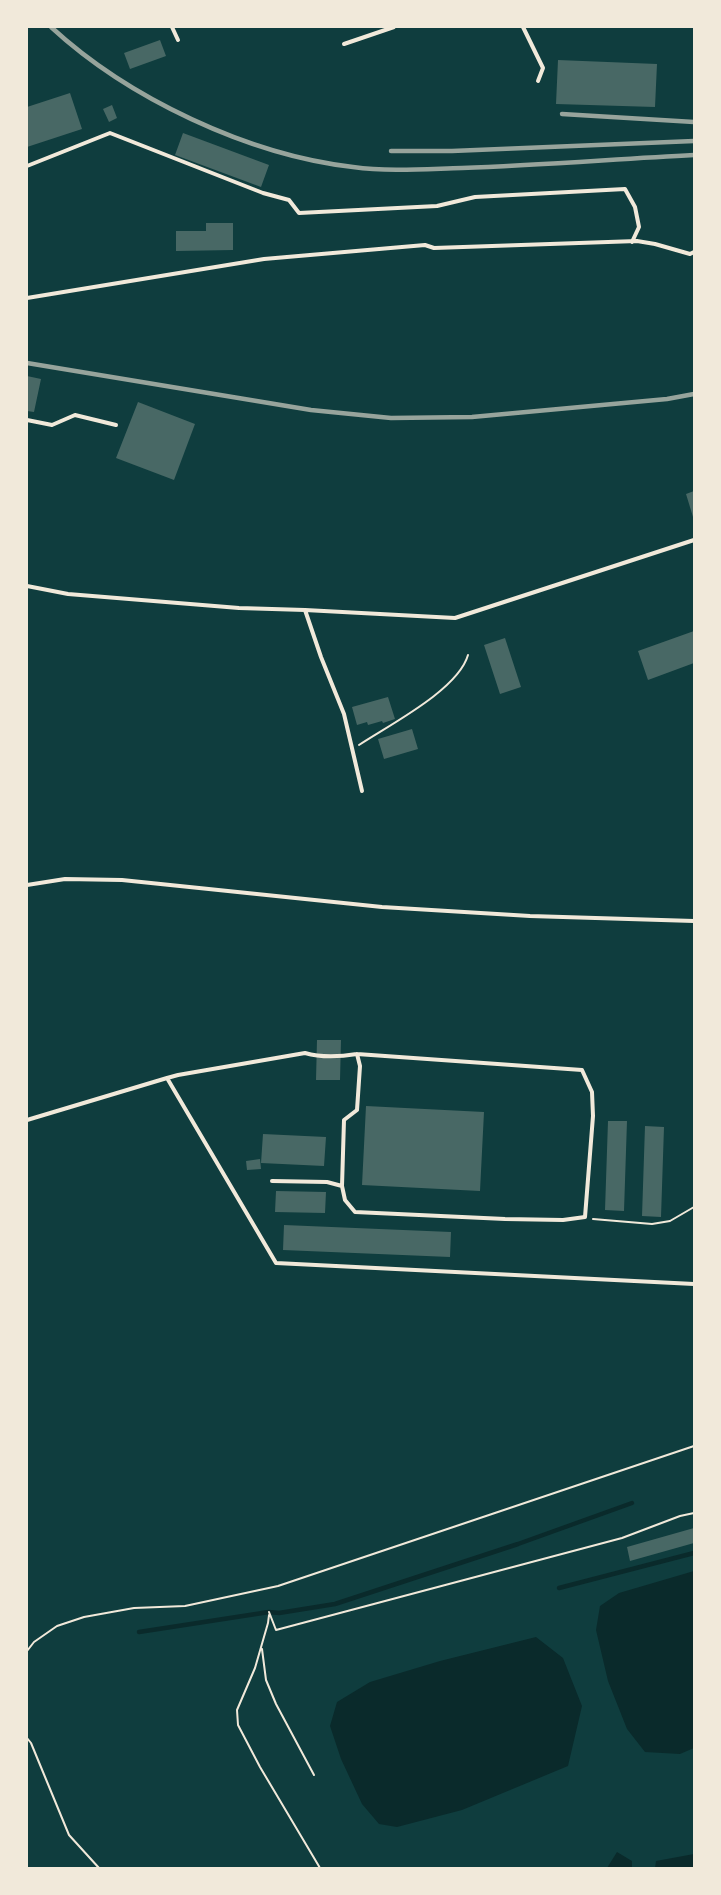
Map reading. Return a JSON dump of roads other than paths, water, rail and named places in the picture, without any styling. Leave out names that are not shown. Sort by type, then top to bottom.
[{"type":"lane","points":[[172,27],[178,39]]},
{"type":"lane","points":[[344,44],[394,27]]},
{"type":"lane","points":[[524,27],[543,68],[538,81]]},
{"type":"lane","points":[[27,165],[110,133],[263,193],[289,200],[299,213],[437,206],[475,197],[625,189],[635,207],[639,227],[632,242]]},
{"type":"lane","points":[[27,298],[264,260],[425,245],[434,248],[632,242],[655,244],[690,254],[694,252]]},
{"type":"lane","points":[[27,420],[52,425],[75,415],[116,425]]},
{"type":"lane","points":[[27,586],[68,594],[239,608],[455,618],[694,540]]},
{"type":"lane","points":[[305,610],[344,714],[362,791]]},
{"type":"lane","points":[[27,885],[65,879],[122,880],[382,906],[530,916],[694,921]]},
{"type":"lane","points":[[27,1120],[166,1078],[305,1053],[316,1056],[341,1057],[357,1054],[582,1070],[592,1092],[594,1116],[585,1217],[563,1220],[528,1220],[355,1212],[345,1200],[342,1186],[344,1120],[357,1110],[360,1066],[357,1054]]},
{"type":"lane","points":[[166,1078],[276,1263],[694,1284]]},
{"type":"lane","points":[[272,1180],[327,1182],[342,1186]]},
{"type":"water","points":[[694,1571],[694,1748],[680,1754],[645,1752],[627,1729],[608,1681],[596,1630],[600,1606],[619,1593]]},
{"type":"water","points":[[536,1637],[563,1658],[582,1706],[568,1766],[462,1810],[397,1827],[379,1824],[362,1804],[341,1759],[330,1726],[337,1702],[370,1682],[440,1661]]},
{"type":"water","points":[[617,1852],[632,1861],[632,1868],[607,1868]]},
{"type":"water","points":[[694,1854],[694,1868],[655,1868],[656,1861]]},
{"type":"waterway","points":[[139,1632],[335,1604],[518,1544],[632,1503]]},
{"type":"waterway","points":[[559,1588],[694,1553]]},
{"type":"railway","points":[[51,27],[116,77],[192,119],[272,150],[313,160],[366,169],[407,170],[694,155]]},
{"type":"railway","points":[[562,114],[694,122]]},
{"type":"railway","points":[[391,151],[452,151],[694,141]]},
{"type":"railway","points":[[27,363],[311,410],[391,418],[472,417],[667,399],[694,394]]}]
